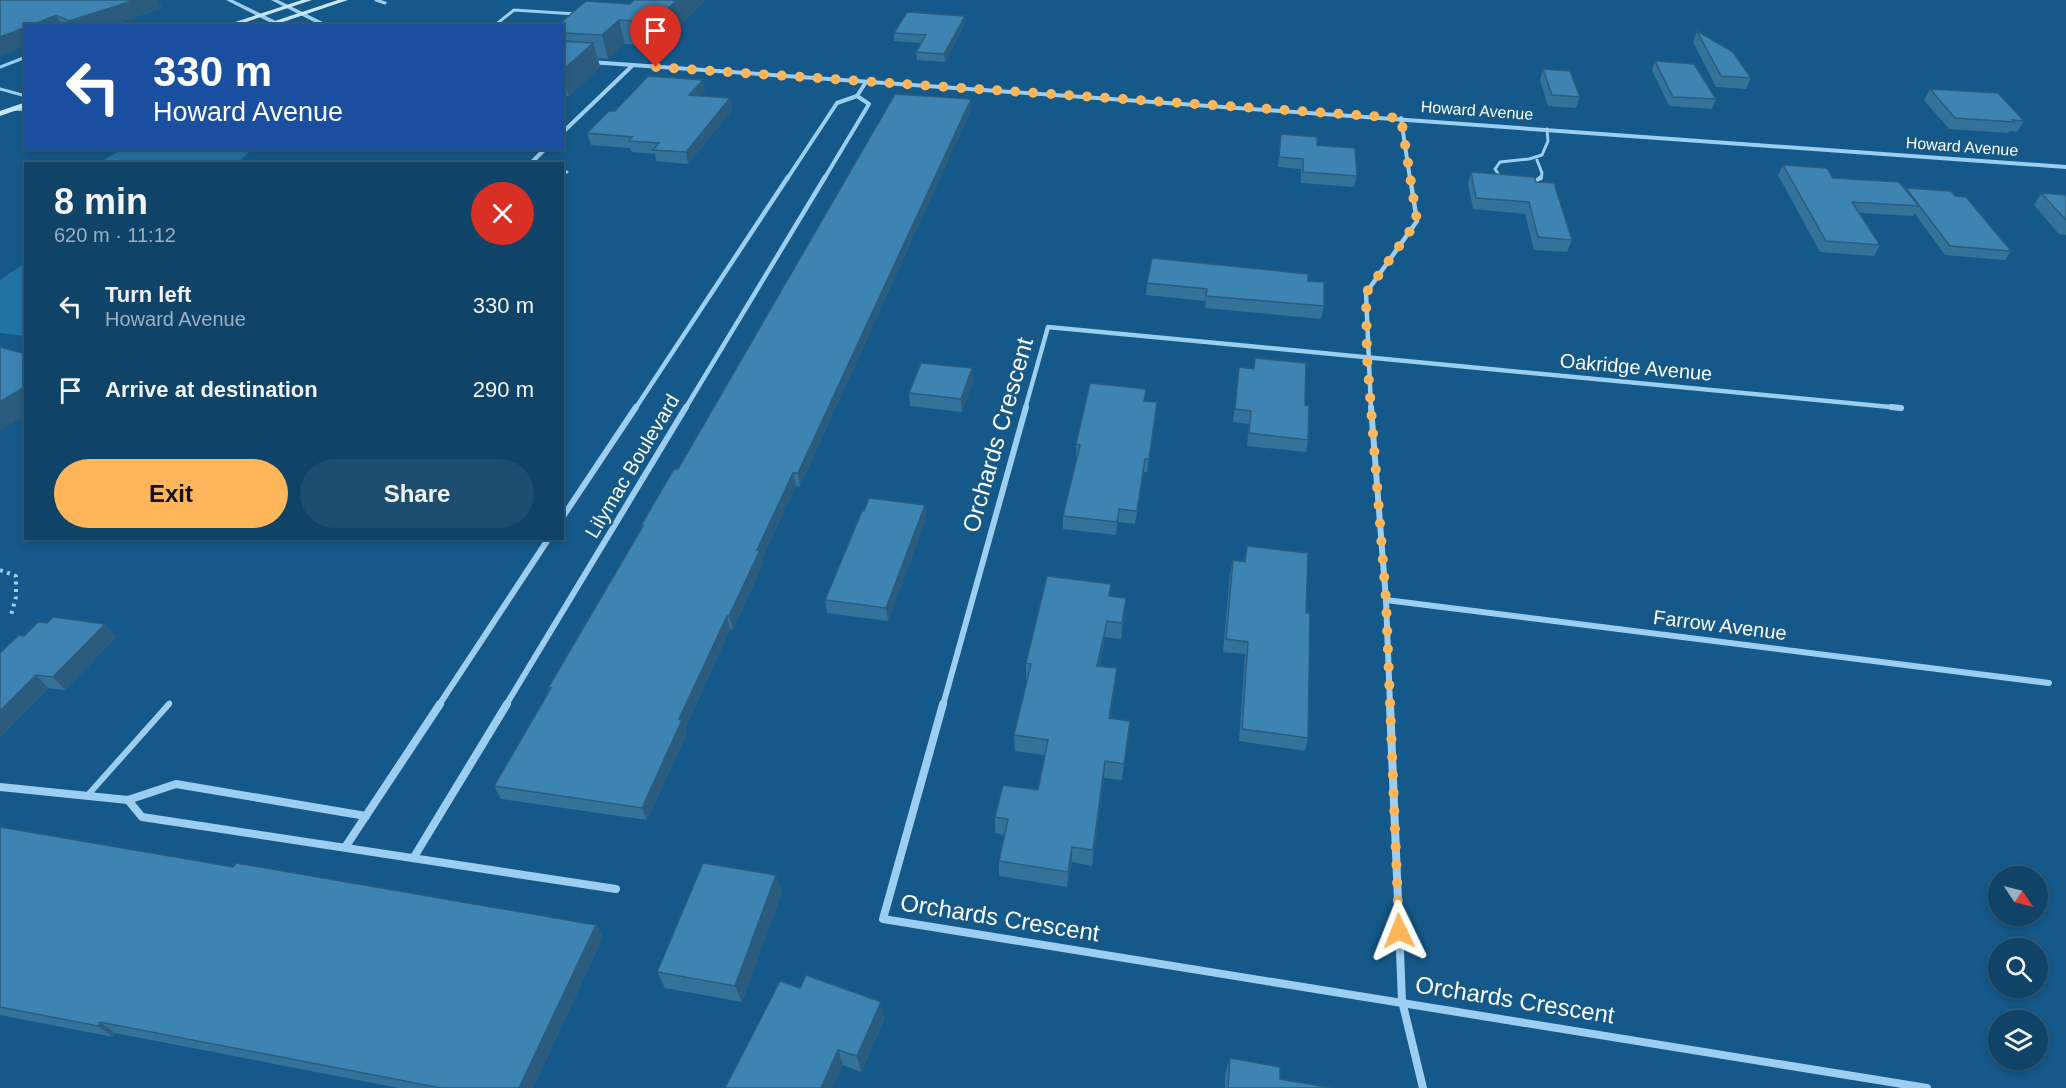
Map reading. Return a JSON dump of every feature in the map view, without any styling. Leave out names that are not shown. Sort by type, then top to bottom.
[{"type":"main road","points":[[232,24],[309,0]]},
{"type":"main road","points":[[269,24],[345,0]]},
{"type":"main road","points":[[0,114],[24,105]]},
{"type":"street","points":[[229,0],[279,24]]},
{"type":"street","points":[[274,0],[324,24]]},
{"type":"street","name":"Howard Avenue","points":[[564,60],[2066,167]]},
{"type":"street","points":[[564,130],[633,65]]},
{"type":"street","name":"Lilymac Boulevard","points":[[564,515],[837,103],[857,96],[866,82]]},
{"type":"street","name":"Lilymac Boulevard","points":[[414,857],[870,104],[857,96]]},
{"type":"street","points":[[1401,118],[1417,221],[1366,293],[1367,357],[1386,600],[1402,1002],[1423,1088]]},
{"type":"street","points":[[532,162],[544,150]]},
{"type":"street","name":"Orchards Crescent","points":[[1367,357],[1048,327],[883,919],[1927,1088]]},
{"type":"street","name":"Oakridge Avenue","points":[[1367,357],[1901,408]]},
{"type":"street","points":[[346,846],[548,540]]},
{"type":"street","name":"Farrow Avenue","points":[[1386,600],[2049,683]]},
{"type":"street","points":[[0,787],[128,800],[176,784],[366,816]]},
{"type":"street","points":[[128,800],[142,817],[346,846],[616,889]]},
{"type":"lane","points":[[376,0],[385,3]]},
{"type":"lane","points":[[496,24],[514,10],[586,15]]},
{"type":"lane","points":[[0,67],[24,58]]},
{"type":"lane","points":[[0,89],[24,95]]},
{"type":"lane","points":[[14,109],[24,110]]},
{"type":"lane","points":[[1504,179],[1498,177],[1495,169],[1500,162],[1537,160],[1550,145],[1547,129]]},
{"type":"lane","points":[[1528,185],[1541,179],[1542,173],[1537,160]]},
{"type":"lane","points":[[87,796],[170,702]]},
{"type":"path","points":[[0,570],[16,576],[16,597],[11,615]]},
{"type":"shaded area","points":[[121,150],[252,150],[240,160],[257,162],[101,162]]},
{"type":"shaded area","points":[[24,264],[24,336],[0,333],[0,280]]},
{"type":"building","points":[[0,0],[135,0],[69,21],[56,15],[35,24],[24,24],[24,28],[0,37]]},
{"type":"building","points":[[634,0],[677,0],[654,22],[619,20],[602,35],[564,33],[564,24],[559,24],[586,1],[630,4]]},
{"type":"building","points":[[907,12],[965,16],[944,54],[916,52],[926,35],[894,33]]},
{"type":"building","points":[[1697,31],[1733,52],[1751,78],[1721,76]]},
{"type":"building","points":[[564,41],[593,43],[564,69]]},
{"type":"building","points":[[1655,61],[1694,64],[1716,99],[1673,97]]},
{"type":"building","points":[[1543,69],[1570,71],[1580,97],[1552,95]]},
{"type":"building","points":[[648,76],[703,80],[689,95],[730,98],[686,152],[653,150],[659,143],[629,141],[632,137],[587,133],[609,111],[615,111]]},
{"type":"building","points":[[1930,89],[1998,93],[2024,121],[1955,118]]},
{"type":"building","points":[[895,94],[971,99],[798,473],[793,473],[757,550],[760,550],[679,719],[682,720],[642,808],[494,786],[551,688],[548,688],[643,526],[641,526],[655,501],[674,469],[678,469]]},
{"type":"building","points":[[1281,134],[1317,137],[1317,145],[1355,148],[1357,176],[1303,172],[1303,159],[1279,157]]},
{"type":"building","points":[[1783,165],[1827,168],[1833,178],[1899,182],[1919,206],[1852,202],[1880,245],[1826,241]]},
{"type":"building","points":[[1471,172],[1534,177],[1536,182],[1554,183],[1572,240],[1538,237],[1529,202],[1476,198]]},
{"type":"building","points":[[1906,188],[1951,191],[1955,196],[1966,197],[2011,251],[1950,246]]},
{"type":"building","points":[[2041,193],[2066,195],[2066,220]]},
{"type":"building","points":[[1152,258],[1308,274],[1308,281],[1324,282],[1324,306],[1206,296],[1207,289],[1147,283]]},
{"type":"building","points":[[0,347],[24,353],[24,387],[0,402]]},
{"type":"building","points":[[1255,358],[1306,363],[1305,405],[1309,406],[1308,440],[1249,433],[1251,411],[1235,409],[1239,367],[1254,369]]},
{"type":"building","points":[[921,363],[972,368],[961,399],[909,393]]},
{"type":"building","points":[[1090,383],[1146,389],[1144,401],[1157,402],[1149,459],[1145,459],[1137,511],[1119,509],[1117,522],[1063,516],[1080,445],[1076,444]]},
{"type":"building","points":[[869,498],[925,505],[886,608],[825,600]]},
{"type":"building","points":[[1247,546],[1308,553],[1306,613],[1310,613],[1308,738],[1242,729],[1248,642],[1226,639],[1233,560],[1245,562]]},
{"type":"building","points":[[1047,576],[1111,584],[1109,596],[1126,598],[1122,623],[1107,621],[1097,666],[1117,668],[1109,718],[1130,721],[1124,764],[1105,761],[1093,850],[1072,847],[1068,872],[999,861],[1008,819],[995,817],[1003,785],[1038,790],[1048,740],[1014,735],[1031,664],[1026,663]]},
{"type":"building","points":[[53,617],[105,624],[53,677],[36,675],[0,711],[0,653],[19,635],[24,636],[38,622],[47,623]]},
{"type":"building","points":[[0,827],[233,867],[236,863],[596,925],[519,1088],[441,1088],[100,1022],[98,1026],[0,1007]]},
{"type":"building","points":[[703,863],[776,875],[735,986],[657,972]]},
{"type":"building","points":[[806,975],[881,1002],[857,1056],[838,1050],[821,1088],[725,1088],[780,981],[800,988]]},
{"type":"building","points":[[1230,1058],[1280,1067],[1280,1079],[1332,1088],[1228,1088]]},
{"type":"route","points":[[656,67],[1401,118],[1417,221],[1366,293],[1367,357],[1386,600],[1399,931]]}]
